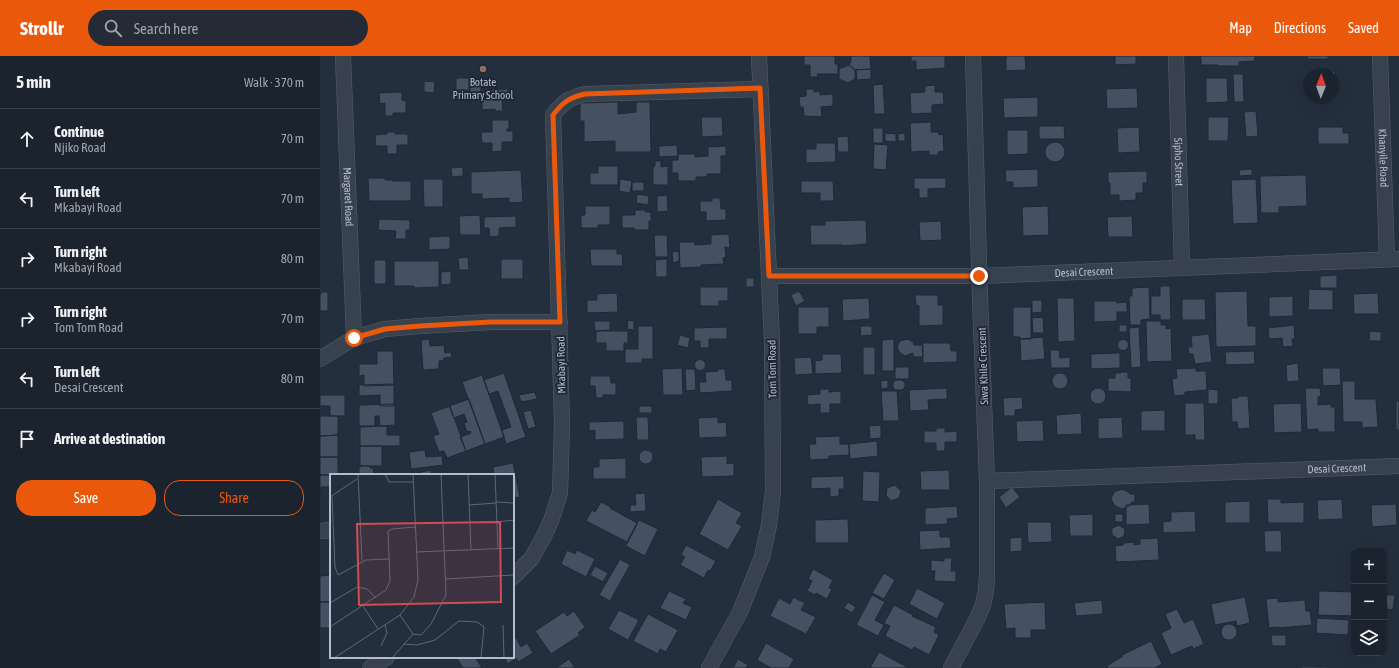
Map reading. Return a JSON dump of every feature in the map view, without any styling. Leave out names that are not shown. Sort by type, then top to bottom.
[{"type":"street","name":"Margaret Road","points":[[343,56],[354,338]]},
{"type":"street","name":"Tom Tom Road","points":[[709,668],[740,612],[762,557],[769,525],[773,491],[772,342],[759,56]]},
{"type":"street","name":"Siwa Khile Crescent","points":[[951,668],[977,620],[983,605],[986,591],[987,480],[979,276],[973,56]]},
{"type":"street","name":"Sipho Street","points":[[1176,56],[1182,268]]},
{"type":"street","name":"Khanyile Road","points":[[1380,56],[1393,259]]},
{"type":"street","name":"Mkabayi Road","points":[[514,576],[531,559],[543,538],[551,521],[560,492],[562,424],[553,115],[562,104],[572,97],[585,94],[760,88]]},
{"type":"street","name":"Desai Crescent","points":[[769,276],[979,276],[1393,259]]},
{"type":"street","points":[[320,359],[354,338],[385,329],[491,322],[560,322]]},
{"type":"street","name":"Desai Crescent","points":[[987,480],[1399,466]]},
{"type":"street","points":[[320,531],[330,530]]},
{"type":"street","points":[[370,668],[385,658]]},
{"type":"building","points":[[804,56],[835,56],[835,64],[838,64],[838,74],[817,74],[818,77],[810,77],[810,65],[804,65]]},
{"type":"building","points":[[851,56],[870,56],[871,69],[855,70],[849,65]]},
{"type":"building","points":[[911,56],[945,56],[945,68],[916,70],[916,61],[911,61]]},
{"type":"building","points":[[1006,56],[1025,56],[1026,70],[1006,71]]},
{"type":"building","points":[[1115,56],[1136,56],[1136,64],[1115,65]]},
{"type":"building","points":[[1201,56],[1255,56],[1255,61],[1239,62],[1239,66],[1201,65]]},
{"type":"building","points":[[1307,56],[1328,56],[1328,59],[1307,59]]},
{"type":"building","points":[[849,65],[855,70],[855,79],[848,83],[839,79],[839,69]]},
{"type":"building","points":[[871,69],[871,79],[857,80],[856,70]]},
{"type":"building","points":[[1233,74],[1243,74],[1244,102],[1234,102]]},
{"type":"building","points":[[456,78],[469,78],[469,90],[456,90]]},
{"type":"building","points":[[1206,78],[1227,78],[1228,102],[1206,103]]},
{"type":"building","points":[[470,79],[481,79],[481,100],[470,100]]},
{"type":"building","points":[[424,81],[435,82],[434,93],[424,92]]},
{"type":"building","points":[[883,84],[885,114],[874,114],[873,85]]},
{"type":"building","points":[[935,85],[935,92],[943,92],[944,104],[932,105],[932,113],[911,114],[910,93],[925,92],[925,86]]},
{"type":"building","points":[[1137,88],[1138,108],[1107,109],[1106,89]]},
{"type":"building","points":[[508,89],[508,100],[502,100],[503,111],[495,111],[495,109],[482,110],[482,99],[487,99],[487,90]]},
{"type":"building","points":[[806,89],[814,89],[814,92],[820,91],[820,95],[833,94],[833,106],[821,107],[822,117],[804,116],[803,107],[800,107],[799,97],[806,96]]},
{"type":"building","points":[[402,92],[402,100],[406,101],[406,113],[393,113],[393,116],[385,116],[385,103],[380,104],[379,93]]},
{"type":"building","points":[[1038,97],[1038,117],[1004,118],[1003,98]]},
{"type":"building","points":[[618,102],[618,114],[636,112],[636,102],[650,102],[651,152],[615,152],[615,141],[584,142],[584,121],[580,121],[580,103]]},
{"type":"building","points":[[1256,111],[1258,136],[1246,137],[1244,112]]},
{"type":"building","points":[[701,117],[722,117],[723,136],[702,137]]},
{"type":"building","points":[[1208,117],[1229,117],[1228,141],[1208,141]]},
{"type":"building","points":[[492,120],[509,120],[509,129],[507,129],[507,131],[513,131],[513,142],[502,142],[502,151],[492,152],[492,143],[482,143],[481,132],[492,132]]},
{"type":"building","points":[[931,122],[931,132],[939,132],[939,135],[943,134],[944,151],[938,152],[939,155],[929,155],[929,151],[911,152],[910,123]]},
{"type":"building","points":[[1039,126],[1064,126],[1065,139],[1039,139]]},
{"type":"building","points":[[1139,127],[1140,152],[1118,153],[1117,128]]},
{"type":"building","points":[[1318,127],[1343,127],[1343,133],[1349,133],[1349,144],[1318,144]]},
{"type":"building","points":[[873,128],[883,128],[883,143],[873,143]]},
{"type":"building","points":[[1007,130],[1028,130],[1028,154],[1007,155]]},
{"type":"building","points":[[387,132],[395,132],[395,134],[408,134],[408,145],[397,145],[397,154],[387,154],[387,146],[376,146],[375,135],[387,134]]},
{"type":"building","points":[[885,133],[896,134],[896,142],[885,141]]},
{"type":"building","points":[[905,133],[905,141],[898,141],[898,134]]},
{"type":"building","points":[[848,136],[849,152],[838,152],[837,137]]},
{"type":"building","points":[[1055,142],[1062,145],[1065,152],[1062,159],[1055,162],[1048,159],[1045,152],[1048,145]]},
{"type":"building","points":[[816,143],[835,143],[836,162],[806,163],[806,149],[816,149]]},
{"type":"building","points":[[874,144],[888,145],[886,170],[873,169]]},
{"type":"building","points":[[677,145],[678,156],[659,157],[659,146]]},
{"type":"building","points":[[726,146],[726,156],[721,156],[721,174],[707,174],[707,177],[696,177],[696,181],[678,181],[678,173],[672,173],[672,160],[678,160],[678,154],[695,154],[695,157],[708,156],[708,147]]},
{"type":"building","points":[[655,161],[661,161],[661,167],[668,166],[668,185],[653,185],[653,167],[655,166]]},
{"type":"building","points":[[598,166],[618,166],[618,185],[590,185],[590,173],[598,173]]},
{"type":"building","points":[[463,167],[463,176],[452,177],[451,168]]},
{"type":"building","points":[[1038,169],[1038,187],[1013,188],[1013,182],[1006,182],[1005,170]]},
{"type":"building","points":[[1252,169],[1252,175],[1240,176],[1239,170]]},
{"type":"building","points":[[521,170],[523,202],[509,203],[509,198],[482,199],[482,194],[471,194],[471,172]]},
{"type":"building","points":[[1147,171],[1147,183],[1143,183],[1143,193],[1136,193],[1136,200],[1119,201],[1119,195],[1110,195],[1108,172]]},
{"type":"building","points":[[1306,175],[1307,206],[1279,207],[1279,213],[1261,213],[1260,176]]},
{"type":"building","points":[[368,178],[385,178],[385,180],[393,180],[392,181],[411,181],[411,201],[369,201]]},
{"type":"building","points":[[914,178],[946,178],[946,188],[928,189],[928,198],[919,198],[919,189],[914,189]]},
{"type":"building","points":[[423,179],[443,179],[443,207],[424,207]]},
{"type":"building","points":[[620,179],[632,181],[630,193],[619,191]]},
{"type":"building","points":[[1256,179],[1258,223],[1233,224],[1231,180]]},
{"type":"building","points":[[801,181],[833,181],[834,201],[820,201],[820,193],[801,193]]},
{"type":"building","points":[[632,182],[644,182],[644,191],[632,191]]},
{"type":"building","points":[[637,194],[649,196],[648,205],[636,203]]},
{"type":"building","points":[[667,195],[668,211],[657,212],[657,196]]},
{"type":"building","points":[[712,198],[720,198],[721,209],[726,209],[726,220],[706,221],[706,212],[700,212],[700,201],[712,201]]},
{"type":"building","points":[[585,206],[610,206],[610,225],[598,225],[598,228],[581,228],[581,215],[585,215]]},
{"type":"building","points":[[1048,206],[1049,235],[1023,236],[1022,207]]},
{"type":"building","points":[[635,210],[645,210],[645,212],[651,212],[649,230],[622,228],[622,215],[635,215]]},
{"type":"building","points":[[480,215],[481,235],[460,235],[459,216]]},
{"type":"building","points":[[516,216],[516,227],[499,228],[499,236],[490,237],[489,228],[484,228],[484,217]]},
{"type":"building","points":[[1132,216],[1133,237],[1108,237],[1107,217]]},
{"type":"building","points":[[379,219],[410,220],[410,230],[406,230],[406,239],[395,239],[396,231],[378,230]]},
{"type":"building","points":[[866,220],[867,244],[842,246],[811,245],[810,225],[825,225],[825,221]]},
{"type":"building","points":[[941,221],[942,240],[920,241],[919,222]]},
{"type":"building","points":[[729,234],[730,248],[725,247],[726,257],[723,258],[724,264],[680,268],[679,242],[694,242],[695,245],[711,244],[711,235]]},
{"type":"building","points":[[654,235],[667,235],[668,257],[655,257]]},
{"type":"building","points":[[450,236],[450,249],[429,250],[429,237]]},
{"type":"building","points":[[590,249],[617,249],[617,254],[622,254],[623,266],[591,266]]},
{"type":"building","points":[[679,251],[679,261],[673,263],[672,252]]},
{"type":"building","points":[[468,257],[469,270],[459,270],[458,258]]},
{"type":"building","points":[[501,259],[523,259],[523,279],[501,279]]},
{"type":"building","points":[[667,259],[667,277],[656,277],[655,260]]},
{"type":"building","points":[[374,260],[386,260],[386,284],[374,284]]},
{"type":"building","points":[[394,261],[439,261],[439,287],[414,288],[414,286],[394,286]]},
{"type":"building","points":[[451,271],[451,284],[441,285],[441,272]]},
{"type":"building","points":[[1337,275],[1337,288],[1320,288],[1320,276]]},
{"type":"building","points":[[746,278],[754,278],[754,287],[746,287]]},
{"type":"building","points":[[1160,286],[1170,286],[1171,320],[1160,320],[1160,315],[1151,315],[1151,296],[1160,296]]},
{"type":"building","points":[[700,287],[728,287],[728,301],[719,301],[719,306],[700,306]]},
{"type":"building","points":[[1149,287],[1150,319],[1141,320],[1141,325],[1130,325],[1129,296],[1132,296],[1132,288]]},
{"type":"building","points":[[1309,289],[1333,290],[1333,310],[1308,310]]},
{"type":"building","points":[[799,291],[805,301],[796,306],[791,295]]},
{"type":"building","points":[[1247,291],[1248,326],[1256,326],[1256,346],[1216,347],[1215,292]]},
{"type":"building","points":[[321,292],[328,292],[328,311],[320,311]]},
{"type":"building","points":[[617,293],[618,312],[587,313],[587,300],[597,300],[597,294]]},
{"type":"building","points":[[1378,293],[1379,314],[1354,314],[1353,294]]},
{"type":"building","points":[[915,295],[938,295],[938,305],[943,305],[943,325],[919,326],[919,306],[916,305]]},
{"type":"building","points":[[1293,296],[1293,316],[1269,317],[1269,297]]},
{"type":"building","points":[[869,298],[870,319],[843,321],[842,299]]},
{"type":"building","points":[[1057,298],[1074,298],[1075,341],[1058,342]]},
{"type":"building","points":[[1182,299],[1205,299],[1206,320],[1182,320]]},
{"type":"building","points":[[1032,300],[1042,300],[1042,312],[1032,313]]},
{"type":"building","points":[[1094,301],[1117,301],[1117,303],[1127,302],[1127,312],[1117,312],[1117,321],[1094,322]]},
{"type":"building","points":[[798,307],[829,307],[829,327],[817,327],[817,334],[798,334]]},
{"type":"building","points":[[1013,307],[1031,307],[1031,339],[1020,339],[1020,337],[1013,337]]},
{"type":"building","points":[[1043,317],[1044,333],[1033,333],[1032,318]]},
{"type":"building","points":[[628,320],[634,321],[634,330],[627,329]]},
{"type":"building","points":[[594,321],[610,321],[610,330],[595,331]]},
{"type":"building","points":[[1146,321],[1161,321],[1161,325],[1166,325],[1166,329],[1171,328],[1172,361],[1147,362]]},
{"type":"building","points":[[1119,325],[1127,325],[1127,332],[1119,332]]},
{"type":"building","points":[[1294,325],[1295,339],[1292,339],[1293,346],[1283,347],[1282,338],[1269,339],[1268,328]]},
{"type":"building","points":[[638,326],[653,326],[653,359],[642,359],[642,363],[625,363],[625,349],[638,349]]},
{"type":"building","points":[[860,326],[872,326],[872,335],[861,336]]},
{"type":"building","points":[[727,327],[727,339],[709,339],[709,348],[700,348],[700,341],[694,341],[694,328]]},
{"type":"building","points":[[1139,327],[1141,367],[1131,368],[1129,328]]},
{"type":"building","points":[[596,331],[628,331],[628,343],[624,343],[624,351],[606,351],[606,343],[596,343]]},
{"type":"building","points":[[1370,331],[1381,332],[1381,341],[1369,341]]},
{"type":"building","points":[[1209,334],[1212,362],[1195,364],[1193,354],[1189,354],[1188,347],[1192,347],[1191,336]]},
{"type":"building","points":[[680,335],[690,338],[688,348],[677,345]]},
{"type":"building","points":[[1043,337],[1045,359],[1021,361],[1020,339]]},
{"type":"building","points":[[429,339],[430,346],[444,345],[445,353],[451,352],[452,357],[444,358],[444,360],[439,361],[439,369],[423,370],[421,340]]},
{"type":"building","points":[[894,339],[894,371],[882,371],[882,340]]},
{"type":"building","points":[[908,339],[913,342],[914,345],[923,345],[923,357],[913,357],[913,353],[905,356],[899,352],[897,347],[900,341]]},
{"type":"building","points":[[1123,339],[1127,341],[1129,345],[1127,349],[1123,351],[1119,349],[1117,345],[1119,341]]},
{"type":"building","points":[[922,343],[950,343],[951,351],[957,351],[957,362],[923,363]]},
{"type":"building","points":[[863,347],[875,347],[875,375],[863,375]]},
{"type":"building","points":[[1050,350],[1059,350],[1060,358],[1070,357],[1070,368],[1051,368]]},
{"type":"building","points":[[377,351],[393,351],[394,385],[364,386],[364,375],[359,376],[359,364],[377,364]]},
{"type":"building","points":[[1254,351],[1255,364],[1226,365],[1225,352]]},
{"type":"building","points":[[1120,353],[1120,368],[1091,369],[1091,354]]},
{"type":"building","points":[[822,354],[841,354],[842,373],[815,374],[815,361],[822,360]]},
{"type":"building","points":[[811,357],[813,374],[795,375],[794,358]]},
{"type":"building","points":[[700,359],[704,361],[706,365],[704,369],[700,371],[696,369],[694,365],[696,361]]},
{"type":"building","points":[[1298,363],[1299,381],[1287,382],[1286,365]]},
{"type":"building","points":[[895,367],[909,367],[909,379],[895,379]]},
{"type":"building","points":[[682,368],[683,395],[663,395],[662,369]]},
{"type":"building","points":[[1196,368],[1196,371],[1206,371],[1207,390],[1185,392],[1185,395],[1174,396],[1172,379],[1177,378],[1176,369]]},
{"type":"building","points":[[1322,368],[1340,368],[1341,385],[1323,386]]},
{"type":"building","points":[[685,369],[695,369],[696,390],[686,391]]},
{"type":"building","points":[[718,369],[725,369],[726,380],[732,380],[732,391],[700,393],[699,382],[706,382],[705,372],[718,371]]},
{"type":"building","points":[[1128,372],[1128,378],[1131,378],[1131,392],[1108,391],[1108,378],[1115,378],[1115,373]]},
{"type":"building","points":[[504,373],[526,437],[506,444],[502,430],[511,427],[498,391],[489,394],[484,380]]},
{"type":"building","points":[[1060,373],[1066,375],[1068,381],[1066,387],[1060,389],[1054,387],[1052,381],[1054,375]]},
{"type":"building","points":[[482,375],[504,437],[485,444],[462,382]]},
{"type":"building","points":[[590,376],[610,376],[611,383],[616,383],[616,395],[603,395],[603,398],[596,398],[595,386],[590,386]]},
{"type":"building","points":[[888,380],[888,388],[881,389],[881,381]]},
{"type":"building","points":[[896,380],[902,380],[905,383],[905,387],[902,390],[895,390],[893,387],[893,383]]},
{"type":"building","points":[[1342,381],[1355,381],[1355,399],[1376,399],[1378,427],[1362,428],[1362,422],[1343,422]]},
{"type":"building","points":[[394,384],[394,406],[380,406],[380,395],[359,396],[359,385]]},
{"type":"building","points":[[947,388],[947,399],[928,400],[929,410],[910,411],[909,390]]},
{"type":"building","points":[[1095,388],[1101,388],[1106,393],[1104,402],[1101,404],[1095,404],[1090,399],[1090,393]]},
{"type":"building","points":[[1305,388],[1320,388],[1321,396],[1318,397],[1318,405],[1331,404],[1331,407],[1335,407],[1335,432],[1318,432],[1318,429],[1307,430]]},
{"type":"building","points":[[820,389],[829,389],[829,392],[841,391],[841,404],[830,404],[830,413],[820,413],[820,404],[808,405],[807,395],[820,394]]},
{"type":"building","points":[[1208,389],[1218,390],[1218,404],[1208,404]]},
{"type":"building","points":[[881,391],[897,391],[899,421],[883,421]]},
{"type":"building","points":[[535,392],[537,399],[521,402],[519,395]]},
{"type":"building","points":[[320,395],[345,395],[345,416],[330,416],[330,406],[320,406]]},
{"type":"building","points":[[1238,396],[1248,396],[1250,428],[1238,429],[1237,422],[1232,422],[1231,398],[1238,398]]},
{"type":"building","points":[[1022,397],[1023,409],[1015,410],[1015,416],[1004,416],[1003,398]]},
{"type":"building","points":[[469,399],[485,444],[466,451],[460,437],[471,433],[470,431],[467,432],[464,423],[467,422],[464,414],[454,418],[449,406]]},
{"type":"building","points":[[1396,401],[1399,401],[1399,430],[1396,430]]},
{"type":"building","points":[[1185,403],[1204,403],[1205,440],[1195,440],[1195,435],[1185,435]]},
{"type":"building","points":[[1301,403],[1302,432],[1274,433],[1273,404]]},
{"type":"building","points":[[395,404],[395,425],[380,426],[379,416],[375,416],[375,426],[359,426],[359,405]]},
{"type":"building","points":[[450,406],[466,451],[447,458],[444,451],[439,452],[433,436],[439,434],[431,413]]},
{"type":"building","points":[[639,406],[652,406],[652,413],[639,413]]},
{"type":"building","points":[[531,410],[536,427],[528,429],[523,412]]},
{"type":"building","points":[[1165,410],[1165,431],[1141,431],[1141,411]]},
{"type":"building","points":[[1081,413],[1082,434],[1057,435],[1056,415]]},
{"type":"building","points":[[320,416],[338,416],[338,435],[320,436]]},
{"type":"building","points":[[636,417],[648,417],[649,440],[637,440]]},
{"type":"building","points":[[718,417],[718,423],[726,422],[727,437],[699,438],[698,418]]},
{"type":"building","points":[[1122,417],[1123,438],[1098,439],[1098,418]]},
{"type":"building","points":[[1043,420],[1044,441],[1017,442],[1016,421]]},
{"type":"building","points":[[624,421],[624,439],[595,440],[595,430],[589,431],[589,422]]},
{"type":"building","points":[[881,425],[881,438],[870,439],[869,426]]},
{"type":"building","points":[[387,426],[387,435],[400,435],[400,446],[360,446],[360,427]]},
{"type":"building","points":[[936,428],[945,428],[945,432],[957,431],[957,442],[945,442],[945,451],[936,451],[936,443],[924,443],[924,431],[936,431]]},
{"type":"building","points":[[338,435],[338,457],[320,457],[320,436]]},
{"type":"building","points":[[840,436],[840,444],[849,444],[849,455],[829,456],[829,459],[810,460],[809,444],[816,444],[815,437]]},
{"type":"building","points":[[877,441],[878,456],[850,459],[849,444]]},
{"type":"building","points":[[360,446],[382,446],[382,466],[360,466]]},
{"type":"building","points":[[425,450],[426,457],[442,456],[443,465],[411,469],[409,452]]},
{"type":"building","points":[[646,450],[651,452],[653,457],[651,462],[646,464],[641,462],[639,457],[641,452]]},
{"type":"building","points":[[727,456],[727,464],[734,463],[734,476],[702,477],[701,457]]},
{"type":"building","points":[[320,457],[338,457],[338,474],[320,475]]},
{"type":"building","points":[[626,458],[626,479],[593,479],[593,467],[599,467],[599,459]]},
{"type":"building","points":[[513,463],[520,497],[514,498],[514,474],[494,474],[493,467]]},
{"type":"building","points":[[359,466],[370,466],[370,468],[373,468],[374,474],[359,474]]},
{"type":"building","points":[[431,470],[432,474],[413,474]]},
{"type":"building","points":[[949,470],[950,490],[921,490],[920,471]]},
{"type":"building","points":[[863,471],[880,472],[879,502],[862,501]]},
{"type":"building","points":[[320,475],[330,475],[330,487],[321,487],[320,495]]},
{"type":"building","points":[[844,476],[844,489],[839,489],[839,496],[830,497],[830,488],[811,489],[811,477]]},
{"type":"building","points":[[895,485],[901,491],[899,498],[891,501],[886,495],[887,488]]},
{"type":"building","points":[[1012,487],[1020,497],[1006,508],[999,497]]},
{"type":"building","points":[[1122,489],[1130,494],[1135,494],[1135,502],[1132,502],[1129,506],[1122,509],[1115,506],[1111,499],[1114,492]]},
{"type":"building","points":[[645,493],[646,511],[630,512],[630,505],[636,505],[635,494]]},
{"type":"building","points":[[718,499],[742,513],[736,523],[742,526],[728,550],[699,534]]},
{"type":"building","points":[[1267,499],[1281,499],[1281,503],[1304,502],[1304,523],[1268,523]]},
{"type":"building","points":[[1342,499],[1343,519],[1318,520],[1317,500]]},
{"type":"building","points":[[1250,501],[1250,523],[1225,523],[1225,502]]},
{"type":"building","points":[[601,502],[637,523],[627,542],[586,521],[592,510],[595,512]]},
{"type":"building","points":[[1149,504],[1150,524],[1126,525],[1126,505]]},
{"type":"building","points":[[1396,504],[1397,525],[1372,527],[1371,505]]},
{"type":"building","points":[[957,506],[958,518],[947,519],[948,524],[925,525],[925,508]]},
{"type":"building","points":[[1195,511],[1196,532],[1163,533],[1163,522],[1171,521],[1171,512]]},
{"type":"building","points":[[1093,514],[1093,536],[1070,536],[1069,515]]},
{"type":"building","points":[[1115,514],[1123,514],[1123,522],[1115,522]]},
{"type":"building","points":[[848,519],[849,543],[815,543],[815,520]]},
{"type":"building","points":[[639,520],[658,529],[645,556],[626,546]]},
{"type":"building","points":[[1027,522],[1051,522],[1052,542],[1028,543]]},
{"type":"building","points":[[1119,525],[1125,529],[1124,536],[1118,539],[1112,535],[1112,528]]},
{"type":"building","points":[[940,530],[940,537],[950,537],[951,548],[920,550],[919,531]]},
{"type":"building","points":[[1281,530],[1282,552],[1265,552],[1264,531]]},
{"type":"building","points":[[1022,537],[1022,551],[1010,552],[1010,538]]},
{"type":"building","points":[[1158,538],[1159,560],[1116,562],[1115,546],[1134,542],[1134,545],[1140,544],[1140,539]]},
{"type":"building","points":[[686,545],[716,561],[710,571],[708,570],[704,578],[680,565],[685,557],[681,555]]},
{"type":"building","points":[[567,550],[575,554],[577,550],[595,559],[586,577],[561,564]]},
{"type":"building","points":[[944,558],[952,558],[951,571],[956,571],[956,582],[934,581],[935,571],[931,571],[931,560],[944,561]]},
{"type":"building","points":[[620,559],[630,565],[610,601],[599,595]]},
{"type":"building","points":[[595,566],[608,573],[603,582],[590,575]]},
{"type":"building","points":[[813,569],[833,580],[829,588],[832,589],[827,599],[816,593],[815,595],[807,591],[812,581],[808,579]]},
{"type":"building","points":[[884,573],[895,580],[884,599],[872,593]]},
{"type":"building","points":[[330,575],[330,602],[320,602],[320,576]]},
{"type":"building","points":[[917,588],[945,603],[937,619],[909,604]]},
{"type":"building","points":[[669,591],[686,599],[683,603],[692,607],[686,620],[660,608]]},
{"type":"building","points":[[1319,591],[1351,592],[1351,616],[1318,615]]},
{"type":"building","points":[[872,595],[885,602],[875,620],[884,625],[878,636],[856,625]]},
{"type":"building","points":[[1387,595],[1395,595],[1393,610],[1387,609]]},
{"type":"building","points":[[793,597],[805,603],[801,610],[816,617],[806,634],[770,616],[779,598],[790,604]]},
{"type":"building","points":[[1245,597],[1250,623],[1237,626],[1236,621],[1215,625],[1211,604]]},
{"type":"building","points":[[1278,598],[1278,602],[1305,600],[1306,611],[1310,611],[1312,625],[1269,628],[1266,599]]},
{"type":"building","points":[[1102,600],[1103,614],[1076,616],[1074,603]]},
{"type":"building","points":[[320,602],[330,602],[330,628],[320,628]]},
{"type":"building","points":[[848,602],[856,607],[852,613],[844,608]]},
{"type":"building","points":[[1045,602],[1046,630],[1031,630],[1031,638],[1015,638],[1015,628],[1006,629],[1004,604]]},
{"type":"building","points":[[894,605],[913,615],[912,616],[936,627],[934,632],[939,635],[929,655],[914,647],[912,650],[885,636],[890,626],[884,623]]},
{"type":"building","points":[[1177,609],[1184,623],[1193,619],[1204,644],[1193,649],[1192,646],[1171,655],[1161,633],[1171,628],[1165,614]]},
{"type":"building","points":[[619,610],[639,620],[628,640],[608,629]]},
{"type":"building","points":[[574,611],[585,627],[578,633],[580,635],[551,654],[535,631],[564,612],[567,616]]},
{"type":"building","points":[[648,614],[678,630],[666,652],[660,649],[658,654],[633,641]]},
{"type":"building","points":[[1317,618],[1349,620],[1348,635],[1316,633]]},
{"type":"building","points":[[1229,624],[1236,629],[1237,632],[1232,639],[1229,640],[1222,635],[1221,632],[1226,625]]},
{"type":"building","points":[[514,635],[521,647],[527,643],[533,653],[518,662],[516,658],[508,664],[505,658],[514,658]]},
{"type":"building","points":[[1271,635],[1286,635],[1286,646],[1272,646]]},
{"type":"building","points":[[1151,641],[1162,664],[1155,668],[1108,668],[1107,666],[1123,656],[1122,655]]},
{"type":"building","points":[[766,643],[794,659],[789,668],[771,668],[757,660]]},
{"type":"building","points":[[879,652],[909,668],[870,668]]},
{"type":"building","points":[[457,658],[476,658],[482,668],[463,668]]},
{"type":"building","points":[[569,659],[575,668],[556,668]]},
{"type":"building","points":[[738,659],[748,665],[746,668],[733,668]]},
{"type":"building","points":[[1301,666],[1328,667],[1328,668],[1301,668]]},
{"type":"place","name":"Botate Primary School","points":[[483,69]]},
{"type":"route","points":[[354,338],[385,329],[420,326],[491,322],[560,322],[553,115],[562,104],[572,97],[585,94],[760,88],[769,276],[979,276]]}]
